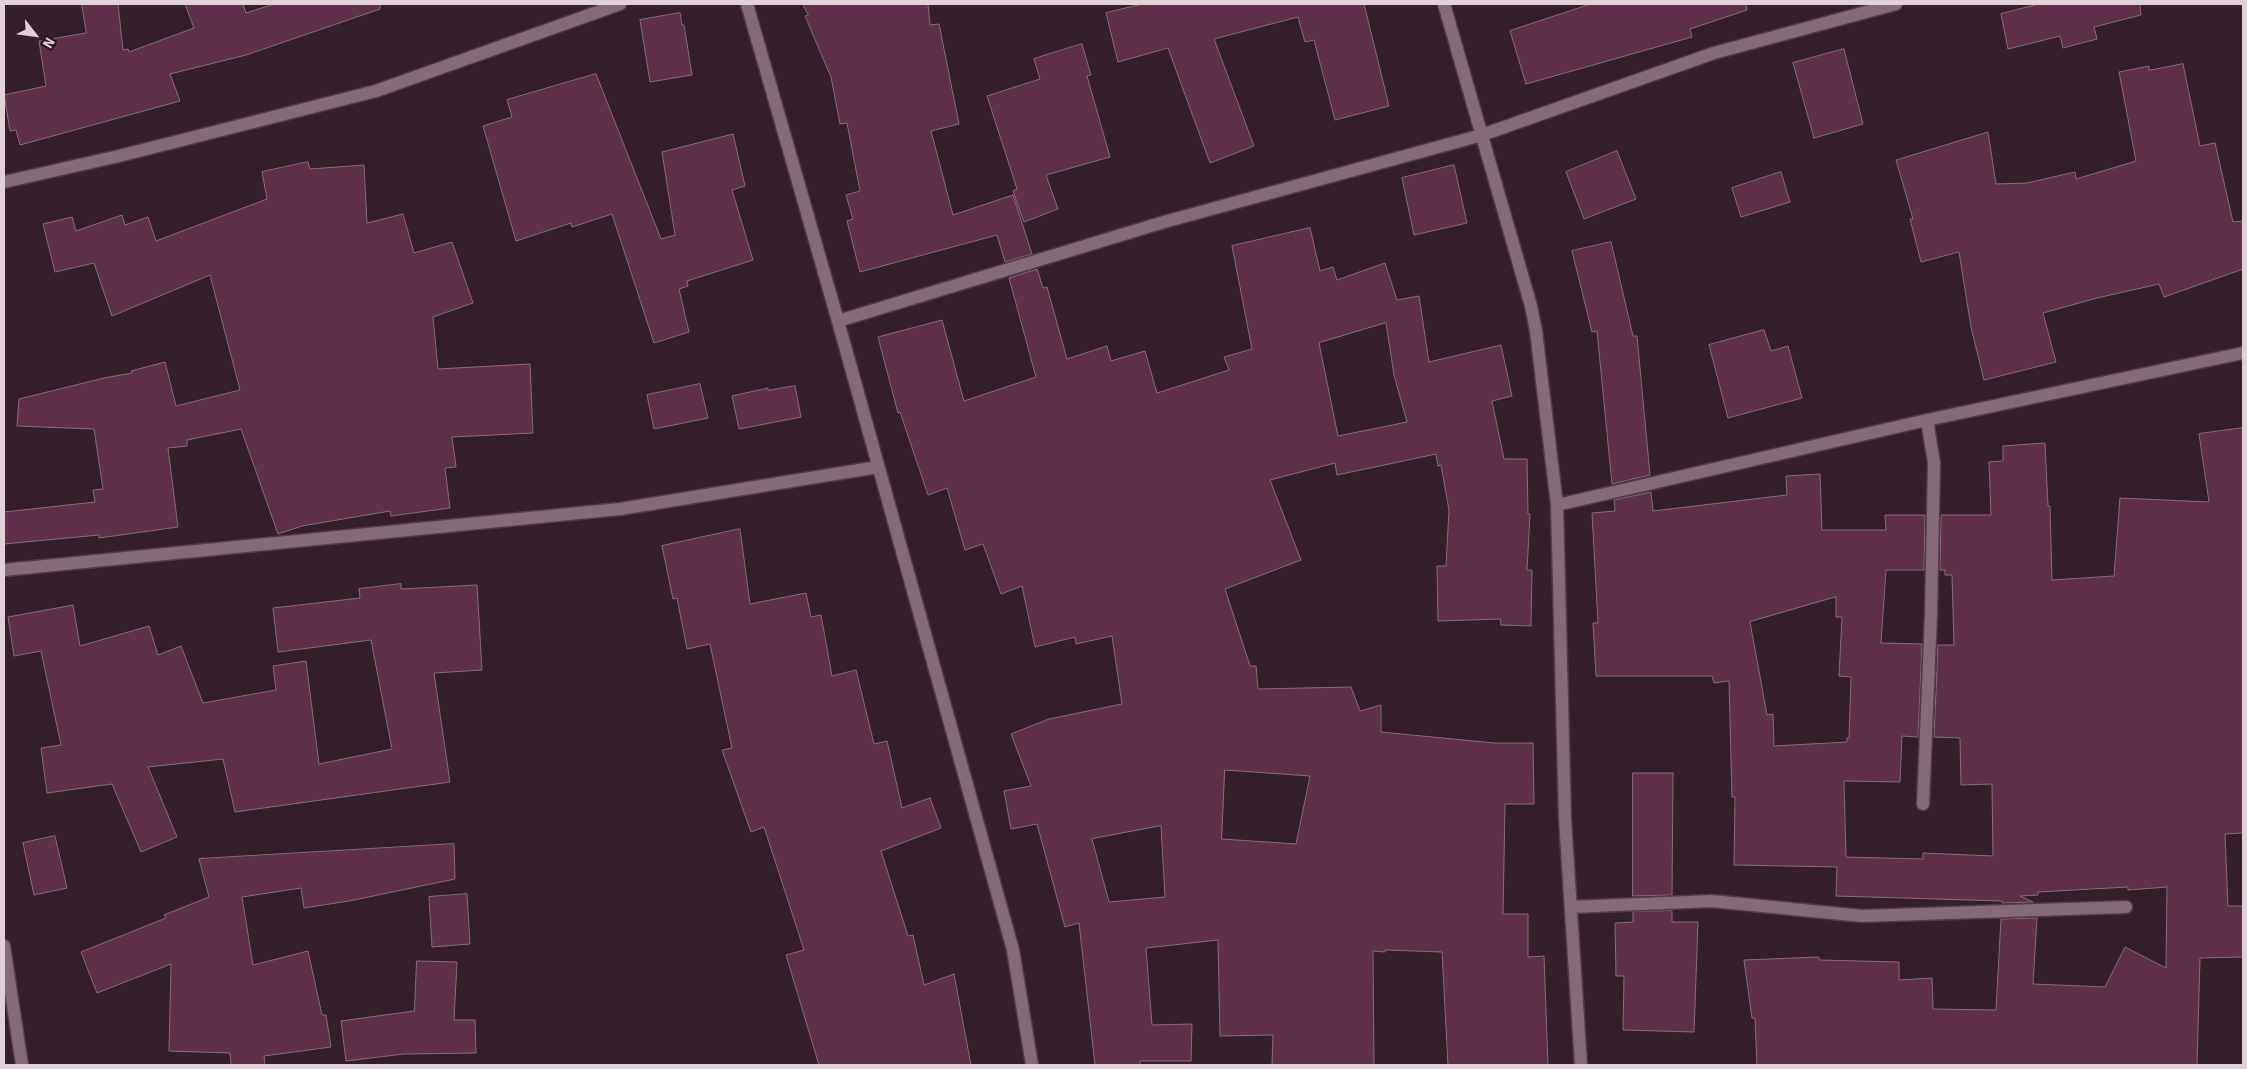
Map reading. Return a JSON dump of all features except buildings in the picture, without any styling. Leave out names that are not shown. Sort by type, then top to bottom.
[{"type":"street","points":[[4,182],[119,156],[376,91],[620,4]]},
{"type":"street","points":[[746,4],[838,321],[1013,950],[1032,1065]]},
{"type":"street","points":[[1444,4],[1531,306],[1557,505],[1565,819],[1581,1065]]},
{"type":"street","points":[[838,321],[1164,222],[1482,135],[1714,53],[1896,4]]},
{"type":"street","points":[[1557,505],[1927,420],[2243,354]]},
{"type":"street","points":[[1923,804],[1932,615],[1934,463],[1927,420]]},
{"type":"street","points":[[4,570],[620,509],[878,468]]},
{"type":"street","points":[[1571,907],[1712,902],[1862,916],[2126,907]]},
{"type":"street","points":[[4,946],[22,1065]]}]
